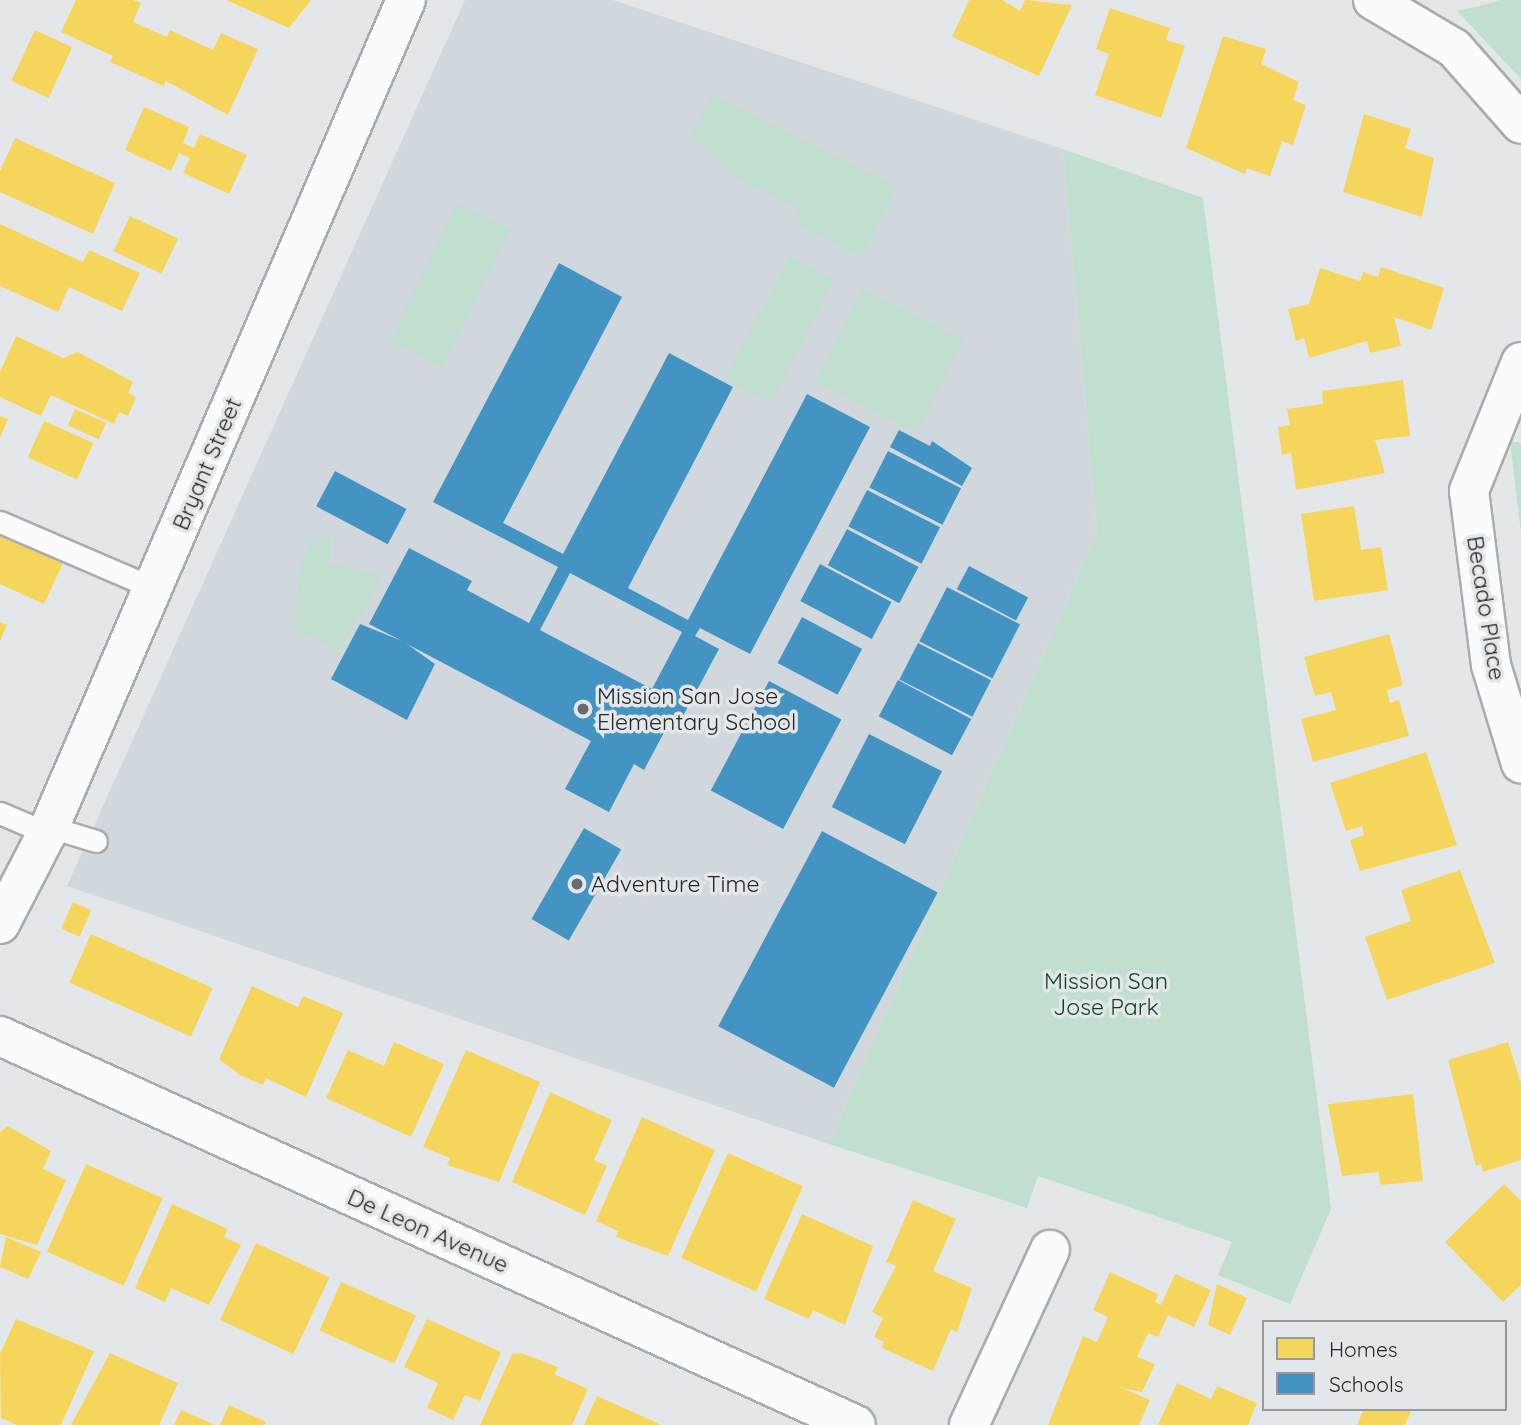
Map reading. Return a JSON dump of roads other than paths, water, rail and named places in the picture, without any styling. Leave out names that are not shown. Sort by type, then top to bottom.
[{"type":"street","name":"Bryant Street","points":[[0,924],[49,830],[406,0]]},
{"type":"street","points":[[1373,0],[1454,48],[1521,124]]},
{"type":"street","name":"Becado Place","points":[[1521,362],[1469,491],[1491,665],[1521,764]]},
{"type":"street","name":"De Leon Avenue","points":[[0,1036],[856,1425]]},
{"type":"street","points":[[969,1425],[1050,1250]]},
{"type":"lane","points":[[0,522],[153,588]]},
{"type":"lane","points":[[0,813],[49,830],[96,841]]},
{"type":"place","name":"Mission San Jose Elementary School","points":[[583,709]]},
{"type":"place","name":"Adventure Time","points":[[577,884]]},
{"type":"park label","name":"Mission San Jose Park","points":[[1106,994]]}]
